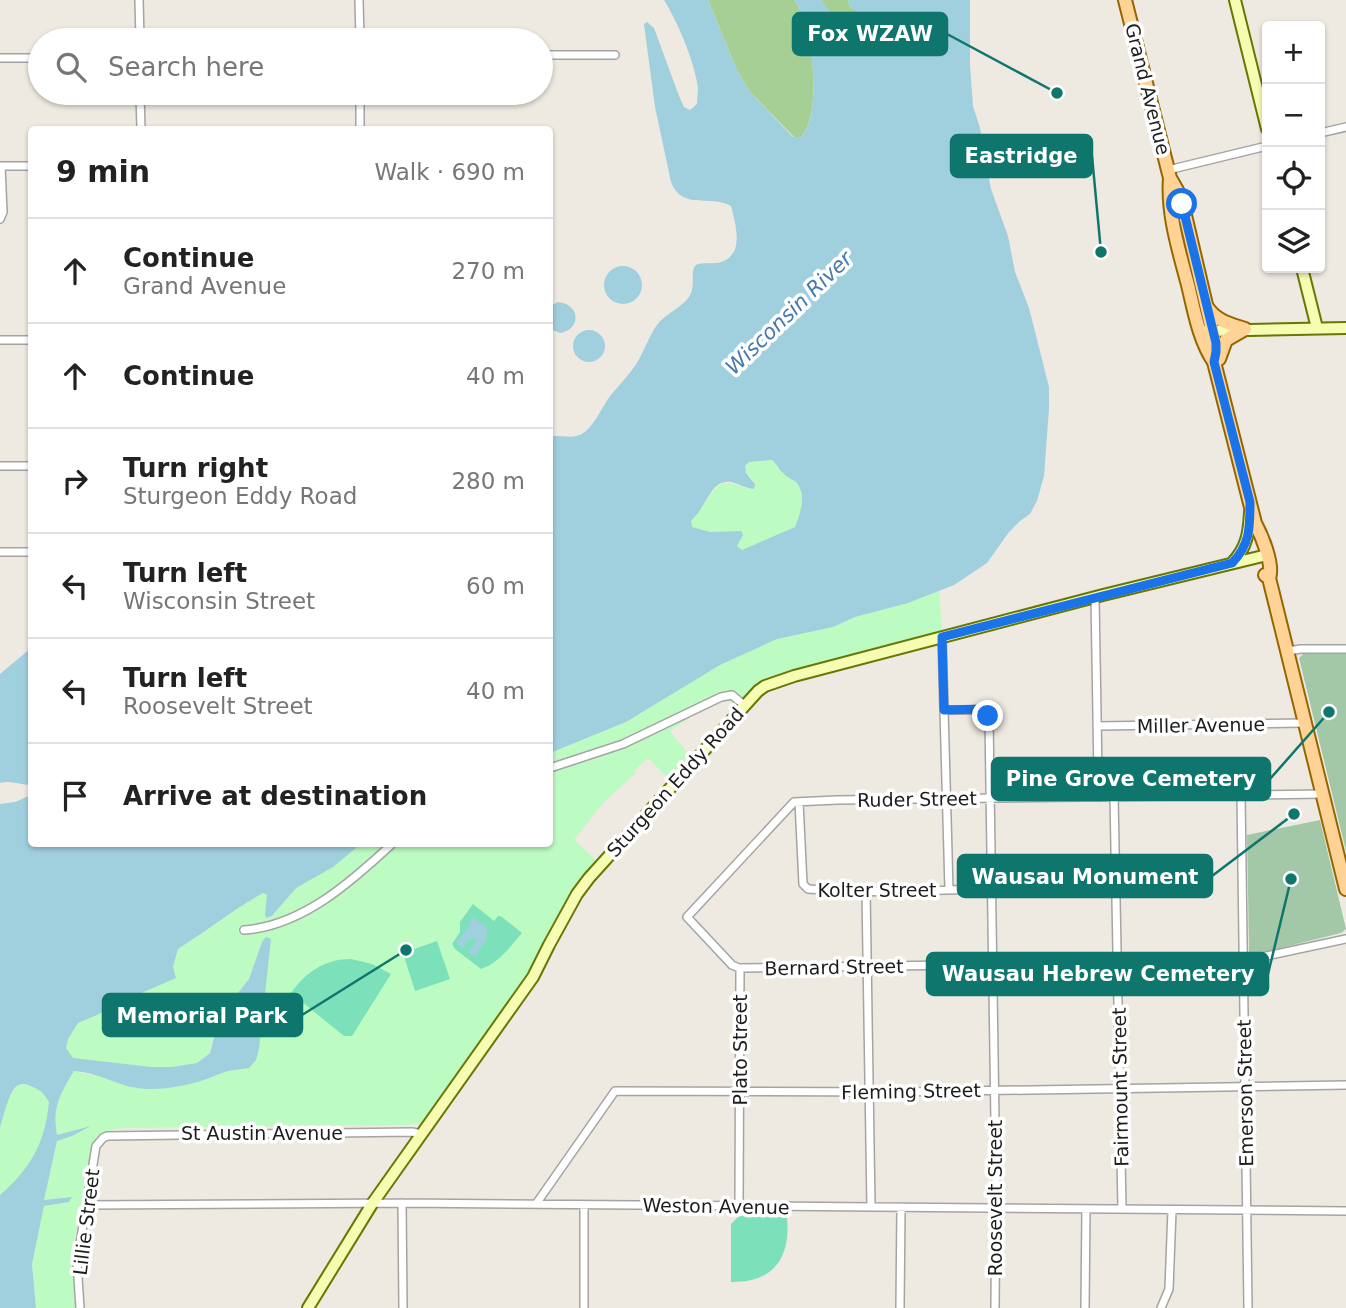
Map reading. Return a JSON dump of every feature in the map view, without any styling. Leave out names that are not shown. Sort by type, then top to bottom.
[{"type":"main road","name":"Grand Avenue","points":[[1125,0],[1169,174],[1174,225],[1185,275],[1206,331]]},
{"type":"main road","name":"Grand Avenue","points":[[1169,174],[1182,204],[1207,306],[1207,348],[1215,365],[1250,502],[1255,523],[1254,532],[1264,555],[1264,573],[1269,578],[1346,889]]},
{"type":"main road","points":[[1207,306],[1219,319],[1245,329]]},
{"type":"main road","points":[[1215,365],[1226,340],[1245,329]]},
{"type":"street","points":[[139,0],[140,28]]},
{"type":"street","points":[[359,0],[360,28]]},
{"type":"street","points":[[1235,0],[1262,109]]},
{"type":"street","points":[[553,55],[615,55]]},
{"type":"street","points":[[0,58],[28,58]]},
{"type":"street","points":[[140,105],[141,126]]},
{"type":"street","points":[[360,105],[360,126]]},
{"type":"street","points":[[1325,132],[1346,127]]},
{"type":"street","points":[[1169,174],[1264,147]]},
{"type":"street","points":[[0,219],[3,212],[0,166],[28,166]]},
{"type":"street","points":[[1303,273],[1317,328]]},
{"type":"street","points":[[1206,331],[1346,328]]},
{"type":"street","points":[[0,340],[28,340]]},
{"type":"street","points":[[0,466],[28,466]]},
{"type":"street","points":[[1232,563],[1246,543],[1250,502]]},
{"type":"street","points":[[0,552],[28,552]]},
{"type":"street","name":"Sturgeon Eddy Road","points":[[308,1308],[372,1203],[531,979],[586,881],[761,688],[785,679],[942,637],[1264,555]]},
{"type":"street","points":[[1095,597],[1098,775],[1101,797]]},
{"type":"street","points":[[942,637],[949,890]]},
{"type":"street","points":[[1287,651],[1346,649]]},
{"type":"street","points":[[553,767],[624,744],[721,697],[733,696],[744,705]]},
{"type":"street","name":"Roosevelt Street","points":[[944,710],[982,709],[987,713],[989,722],[995,1308]]},
{"type":"street","name":"Miller Avenue","points":[[1097,726],[1306,723]]},
{"type":"street","name":"Emerson Street","points":[[1241,794],[1248,1308]]},
{"type":"street","name":"Ruder Street","points":[[799,802],[1323,794]]},
{"type":"street","name":"Fairmount Street","points":[[1114,796],[1122,1209]]},
{"type":"street","name":"Plato Street","points":[[739,1206],[740,968],[733,966],[687,917],[781,815],[794,802],[799,802]]},
{"type":"street","name":"Kolter Street","points":[[799,802],[801,870],[803,884],[811,891],[991,889]]},
{"type":"street","points":[[244,930],[275,925],[320,902],[388,847]]},
{"type":"street","points":[[866,891],[871,1207]]},
{"type":"street","name":"Bernard Street","points":[[740,968],[1243,961],[1346,939]]},
{"type":"street","name":"Fleming Street","points":[[536,1204],[615,1091],[870,1092],[1346,1084]]},
{"type":"street","name":"St Austin Avenue","points":[[103,1138],[137,1134],[422,1134]]},
{"type":"street","name":"Lillie Street","points":[[80,1308],[77,1262],[96,1146],[103,1138]]},
{"type":"street","points":[[402,1203],[403,1308]]},
{"type":"street","name":"Weston Avenue","points":[[87,1205],[402,1203],[1346,1212]]},
{"type":"street","points":[[584,1205],[584,1308]]},
{"type":"street","points":[[900,1308],[901,1207]]},
{"type":"street","points":[[1085,1308],[1086,1209]]},
{"type":"street","points":[[1161,1308],[1169,1289],[1172,1210]]},
{"type":"green space","points":[[708,0],[794,0],[806,28],[813,69],[812,110],[808,126],[801,137],[794,137],[749,91],[736,68]]},
{"type":"green space","points":[[821,0],[848,0],[850,7],[857,11],[857,25],[850,30],[843,30]]},
{"type":"green space","points":[[772,460],[800,488],[802,505],[795,527],[742,550],[737,546],[741,531],[710,532],[691,527],[691,521],[717,487],[730,483],[745,488],[754,480],[746,473],[745,467],[749,462]]},
{"type":"green space","points":[[939,591],[942,633],[755,688],[734,705],[730,701],[717,703],[670,731],[691,757],[670,780],[648,758],[635,770],[636,773],[603,803],[574,840],[597,861],[583,878],[535,965],[425,1121],[407,1125],[123,1128],[108,1131],[100,1135],[92,1146],[72,1253],[75,1308],[36,1308],[32,1264],[44,1206],[69,1202],[71,1197],[44,1200],[57,1141],[87,1127],[57,1135],[57,1109],[74,1071],[108,1078],[135,1088],[205,1080],[227,1071],[239,1070],[256,1060],[268,966],[262,942],[249,979],[219,1017],[209,1053],[197,1063],[152,1067],[73,1058],[65,1048],[78,1023],[176,977],[173,967],[178,949],[263,893],[267,895],[272,916],[296,888],[333,867],[357,847],[553,847],[553,752],[626,722],[720,665],[777,639],[833,627],[855,617],[908,603]]},
{"type":"green space","points":[[1346,651],[1346,851],[1299,658],[1304,653]]},
{"type":"green space","points":[[1320,820],[1346,929],[1341,933],[1252,955],[1249,952],[1247,835]]},
{"type":"green space","points":[[473,904],[494,921],[498,916],[502,917],[522,933],[499,959],[481,969],[452,944],[460,932],[460,922]]},
{"type":"green space","points":[[437,941],[450,979],[415,991],[403,953]]},
{"type":"green space","points":[[351,959],[372,964],[391,974],[352,1036],[344,1036],[291,993],[317,968],[333,961]]},
{"type":"green space","points":[[20,1084],[43,1093],[48,1100],[49,1115],[31,1161],[18,1179],[0,1195],[0,1128],[10,1097]]},
{"type":"green space","points":[[739,1216],[787,1217],[788,1231],[777,1265],[758,1278],[731,1282],[731,1224]]},
{"type":"water","name":"Wisconsin River","points":[[664,0],[708,0],[736,68],[749,91],[793,137],[801,137],[808,126],[812,110],[813,69],[806,28],[794,0],[821,0],[843,29],[850,30],[857,25],[857,11],[850,7],[848,0],[970,0],[973,106],[980,128],[991,189],[1008,236],[1015,272],[1029,308],[1049,387],[1044,476],[1030,514],[1009,532],[987,563],[954,585],[908,603],[855,617],[833,627],[777,639],[720,665],[626,722],[553,752],[553,436],[573,437],[587,430],[637,363],[657,325],[689,297],[695,266],[723,261],[733,253],[736,243],[731,206],[714,201],[689,199],[676,191],[671,182],[655,107],[644,24],[647,22],[654,28],[679,96],[684,107],[690,110],[697,104],[698,85],[679,29]],"holes":[[[772,460],[797,483],[802,494],[802,505],[795,527],[742,550],[737,546],[743,535],[741,531],[710,532],[692,527],[691,521],[716,486],[731,482],[754,489],[755,484],[746,473],[745,466],[749,462]]]},
{"type":"water","points":[[623,266],[636,272],[642,285],[636,298],[623,304],[610,298],[604,285],[610,272]]},
{"type":"water","points":[[558,302],[565,304],[574,312],[575,322],[567,331],[560,333],[553,330],[553,304]]},
{"type":"water","points":[[589,330],[600,335],[605,346],[600,357],[589,362],[578,357],[573,346],[578,335]]},
{"type":"water","points":[[28,651],[28,785],[0,783],[0,674]]},
{"type":"water","points":[[28,796],[28,847],[357,847],[333,867],[296,888],[272,916],[266,918],[267,895],[263,893],[178,949],[173,967],[176,978],[78,1023],[66,1048],[73,1058],[152,1067],[197,1063],[210,1053],[219,1017],[249,979],[262,942],[266,937],[271,939],[259,1049],[256,1060],[249,1068],[228,1071],[190,1084],[155,1089],[137,1088],[74,1071],[56,1108],[57,1135],[91,1126],[57,1141],[44,1200],[72,1197],[69,1202],[44,1206],[32,1264],[36,1308],[0,1308],[0,1195],[20,1175],[35,1154],[44,1130],[49,1102],[38,1090],[19,1085],[9,1099],[0,1128],[0,804]]},
{"type":"water","points":[[472,917],[487,927],[486,940],[475,957],[468,952],[477,941],[474,938],[469,939],[463,948],[456,943],[468,928]]},
{"type":"place","name":"Fox WZAW","points":[[1057,93]]},
{"type":"place","name":"Eastridge","points":[[1101,252]]},
{"type":"place","name":"Pine Grove Cemetery","points":[[1329,712]]},
{"type":"place","name":"Wausau Monument","points":[[1294,814]]},
{"type":"place","name":"Wausau Hebrew Cemetery","points":[[1291,879]]},
{"type":"place","name":"Memorial Park","points":[[406,950]]},
{"type":"route","points":[[988,716],[982,709],[944,710],[942,637],[1232,563],[1245,545],[1250,523],[1250,502],[1214,362],[1216,343],[1182,204]]}]
